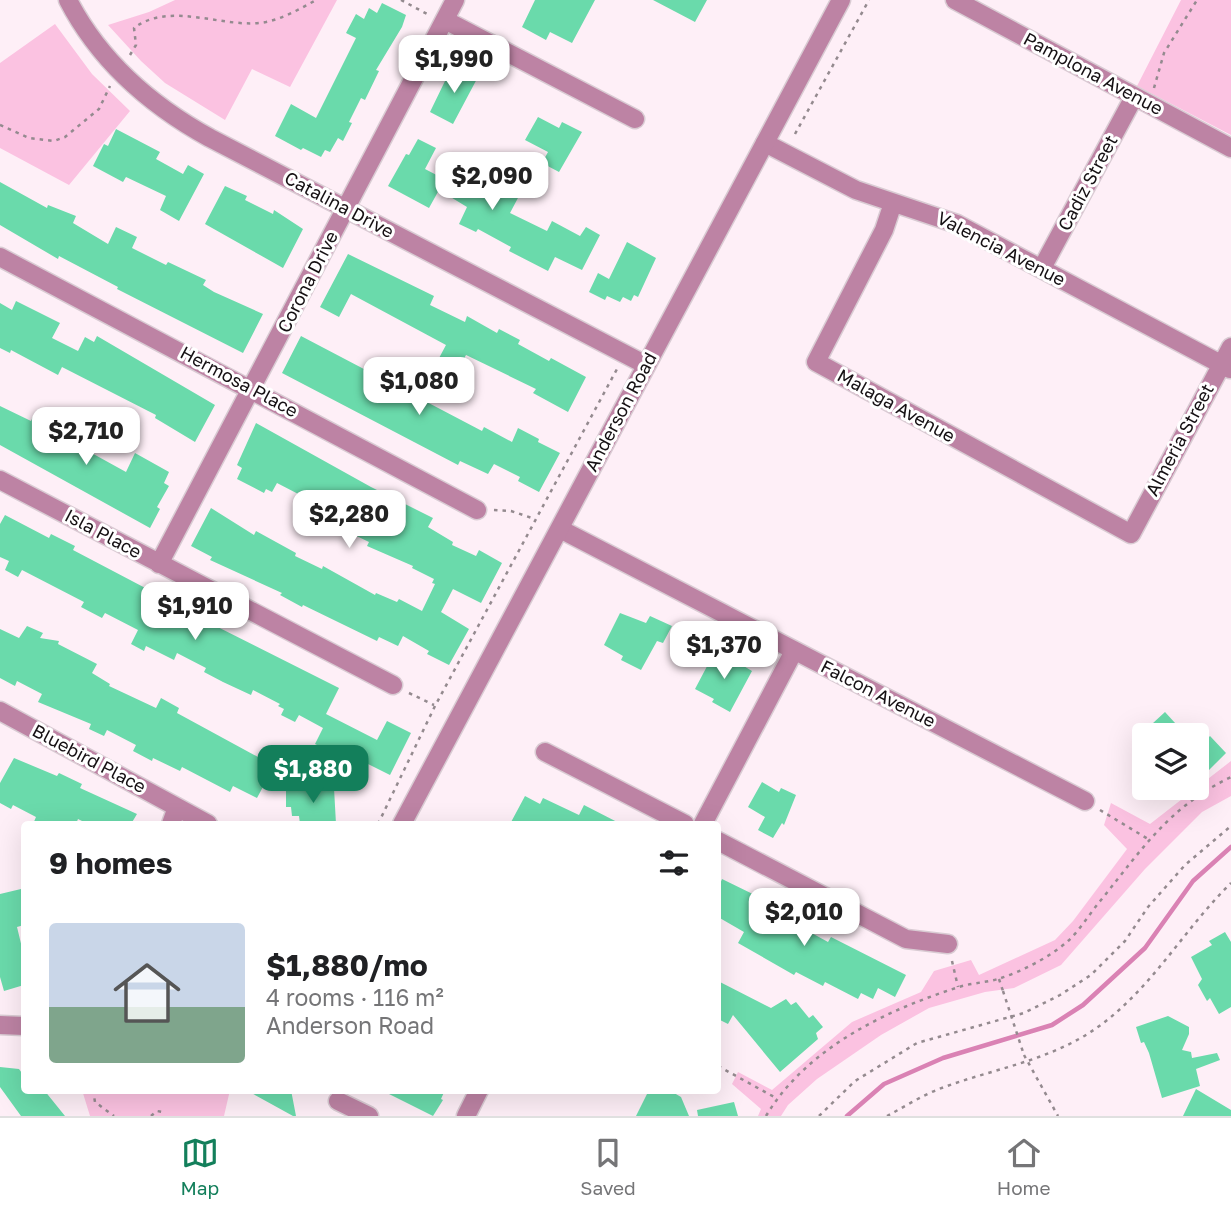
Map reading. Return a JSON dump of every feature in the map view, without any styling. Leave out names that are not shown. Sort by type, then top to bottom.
[{"type":"street","name":"Catalina Drive","points":[[68,0],[89,36],[112,64],[166,112],[345,209],[646,365]]},
{"type":"street","name":"Corona Drive","points":[[159,564],[455,0]]},
{"type":"street","name":"Anderson Road","points":[[404,821],[841,0]]},
{"type":"street","name":"Pamplona Avenue","points":[[955,0],[1231,148]]},
{"type":"street","points":[[444,21],[635,119]]},
{"type":"street","name":"Cadiz Street","points":[[1042,268],[1141,100]]},
{"type":"street","name":"Valencia Avenue","points":[[765,144],[856,190],[939,216],[1226,367]]},
{"type":"street","name":"Malaga Avenue","points":[[893,203],[884,230],[816,362],[1131,534]]},
{"type":"street","name":"Hermosa Place","points":[[0,257],[477,510]]},
{"type":"street","name":"Almeria Street","points":[[1131,534],[1226,367],[1231,347]]},
{"type":"street","name":"Isla Place","points":[[0,480],[393,685]]},
{"type":"street","name":"Falcon Avenue","points":[[560,529],[1085,801]]},
{"type":"street","points":[[705,821],[794,651]]},
{"type":"street","name":"Bluebird Place","points":[[1,714],[203,821]]},
{"type":"street","points":[[545,752],[679,821]]},
{"type":"street","points":[[172,821],[177,807]]},
{"type":"street","points":[[721,843],[906,939],[948,944]]},
{"type":"street","points":[[0,1025],[21,1026]]},
{"type":"street","points":[[466,1116],[477,1094]]},
{"type":"street","points":[[338,1101],[369,1116]]},
{"type":"path","points":[[130,55],[136,45],[134,28],[160,16],[195,15],[239,23],[265,22],[291,14],[316,0]]},
{"type":"path","points":[[401,0],[444,21]]},
{"type":"path","points":[[795,134],[869,0]]},
{"type":"path","points":[[1141,100],[1164,53],[1197,0]]},
{"type":"path","points":[[0,125],[29,138],[54,141],[65,136],[99,109],[110,86]]},
{"type":"path","points":[[378,821],[435,706],[625,354]]},
{"type":"path","points":[[477,510],[511,510],[535,519]]},
{"type":"path","points":[[393,685],[435,706]]},
{"type":"path","points":[[766,1116],[776,1098],[815,1060],[854,1031],[886,1014],[958,987],[999,979],[1035,963],[1068,941],[1148,839],[1184,804],[1231,777]]},
{"type":"path","points":[[1085,801],[1148,839]]},
{"type":"path","points":[[819,1116],[855,1081],[917,1043],[1024,1013],[1060,995],[1091,975],[1125,941],[1154,899],[1185,865],[1231,826]]},
{"type":"path","points":[[887,1116],[940,1089],[1027,1063],[1082,1037],[1121,1008],[1155,974],[1206,907],[1231,883]]},
{"type":"path","points":[[948,944],[958,987]]},
{"type":"path","points":[[999,979],[1027,1063],[1058,1116]]},
{"type":"path","points":[[721,1068],[776,1098]]},
{"type":"path","points":[[94,1094],[95,1102],[114,1116]]},
{"type":"path","points":[[151,1116],[157,1111],[163,1112]]},
{"type":"shaded area","points":[[175,0],[337,0],[290,87],[252,69],[225,120],[165,83],[108,25],[149,12]]},
{"type":"shaded area","points":[[1181,0],[1231,0],[1231,135],[1137,86]]},
{"type":"shaded area","points":[[55,24],[92,74],[130,111],[69,185],[0,148],[0,63]]},
{"type":"shaded area","points":[[1231,761],[1231,796],[1202,812],[1145,869],[1061,965],[1014,988],[985,992],[929,1008],[881,1035],[817,1079],[788,1105],[781,1116],[758,1116],[761,1109],[732,1084],[738,1072],[772,1090],[852,1022],[921,992],[934,971],[971,960],[979,975],[1055,940],[1073,921],[1127,849],[1104,825],[1111,803],[1150,824],[1181,800],[1209,800],[1209,778]]},
{"type":"shaded area","points":[[83,1094],[229,1094],[224,1116],[90,1116]]},
{"type":"building","points":[[535,0],[595,0],[572,43],[550,32],[546,40],[522,27]]},
{"type":"building","points":[[653,0],[707,0],[695,22]]},
{"type":"building","points":[[382,3],[406,15],[402,27],[376,70],[379,71],[365,100],[361,98],[349,122],[352,123],[343,141],[338,138],[330,152],[325,150],[321,157],[275,136],[291,104],[316,118],[356,38],[346,33],[356,14],[364,19],[369,8],[377,13]]},
{"type":"building","points":[[462,66],[479,75],[453,124],[430,112],[446,79],[453,83]]},
{"type":"building","points":[[538,117],[559,128],[562,122],[582,132],[559,172],[542,163],[548,152],[525,140]]},
{"type":"building","points":[[116,129],[160,152],[156,159],[183,174],[188,165],[204,174],[179,221],[160,210],[166,196],[126,177],[123,182],[93,166],[104,144],[108,146]]},
{"type":"building","points":[[418,139],[436,148],[425,169],[450,182],[459,163],[473,171],[471,176],[500,192],[502,189],[519,196],[510,213],[547,231],[552,221],[580,236],[586,227],[600,235],[582,270],[555,257],[548,271],[509,251],[511,247],[478,229],[476,232],[459,224],[467,207],[439,190],[429,208],[388,186]]},
{"type":"building","points":[[0,182],[47,208],[48,205],[76,216],[73,223],[108,244],[116,227],[137,237],[132,248],[166,265],[168,262],[206,280],[203,285],[214,292],[263,314],[243,353],[117,289],[118,287],[59,256],[58,259],[0,225]]},
{"type":"building","points":[[225,186],[247,196],[245,200],[273,214],[274,210],[303,229],[283,268],[205,224]]},
{"type":"building","points":[[627,242],[656,258],[638,297],[634,295],[631,301],[623,297],[620,302],[607,296],[605,300],[589,292],[598,273],[609,279]]},
{"type":"building","points":[[348,254],[434,296],[430,305],[465,322],[467,316],[497,333],[499,329],[520,340],[518,344],[586,377],[568,412],[533,393],[536,389],[466,355],[458,370],[438,360],[446,345],[351,294],[339,317],[320,307]]},
{"type":"building","points":[[16,301],[60,323],[52,338],[78,351],[85,337],[94,342],[97,336],[215,405],[195,442],[155,418],[156,415],[62,367],[58,375],[11,350],[10,353],[0,348],[0,303],[12,310]]},
{"type":"building","points":[[301,336],[482,431],[484,427],[512,442],[518,428],[539,439],[538,442],[560,453],[539,492],[518,481],[520,477],[494,464],[488,474],[460,461],[458,465],[282,373]]},
{"type":"building","points":[[0,406],[31,421],[33,417],[46,424],[50,416],[61,422],[57,429],[70,436],[68,440],[126,472],[135,453],[169,472],[164,483],[169,486],[157,507],[160,509],[150,528],[0,445]]},
{"type":"building","points":[[256,423],[433,518],[428,527],[453,542],[452,545],[476,556],[479,550],[502,563],[481,603],[453,589],[441,612],[469,629],[449,665],[427,654],[429,651],[403,636],[398,646],[379,637],[377,641],[303,605],[302,607],[280,595],[282,593],[210,560],[212,557],[191,546],[211,508],[254,535],[256,531],[296,553],[295,556],[322,569],[323,566],[375,595],[376,593],[397,602],[399,599],[422,611],[435,584],[432,583],[434,579],[412,568],[413,566],[367,546],[369,542],[336,526],[335,529],[321,523],[325,515],[301,503],[304,497],[277,483],[272,492],[266,489],[264,493],[237,479],[242,468],[237,465]]},
{"type":"building","points":[[5,515],[49,538],[51,534],[75,546],[73,550],[151,591],[150,593],[339,688],[326,714],[377,740],[387,721],[411,733],[390,775],[358,759],[355,764],[315,744],[323,728],[299,715],[295,722],[281,715],[284,709],[278,706],[280,704],[253,690],[251,695],[223,682],[204,672],[206,668],[177,653],[174,660],[146,646],[144,651],[131,644],[138,630],[105,613],[102,618],[81,607],[84,602],[22,570],[18,577],[5,570],[9,561],[0,557],[0,524]]},
{"type":"building","points":[[620,613],[646,623],[650,616],[672,626],[663,643],[657,641],[641,670],[621,660],[623,656],[604,645]]},
{"type":"building","points":[[27,626],[43,633],[40,638],[59,641],[58,644],[97,664],[92,673],[110,684],[109,686],[156,708],[161,698],[179,708],[177,713],[258,757],[262,749],[279,757],[257,798],[233,786],[230,792],[182,767],[180,771],[153,758],[152,761],[133,751],[136,745],[107,730],[104,736],[89,729],[91,724],[38,702],[42,694],[17,681],[15,686],[0,678],[0,629],[19,638]]},
{"type":"building","points":[[714,653],[721,656],[722,653],[752,671],[730,712],[695,689]]},
{"type":"building","points":[[1165,712],[1175,723],[1153,723]]},
{"type":"building","points":[[1210,736],[1226,753],[1209,770]]},
{"type":"building","points":[[14,758],[57,776],[59,773],[82,784],[80,788],[137,814],[133,821],[34,821],[36,817],[13,805],[11,809],[0,803],[0,783]]},
{"type":"building","points":[[762,782],[779,792],[781,788],[796,795],[784,825],[782,823],[773,838],[758,830],[765,817],[748,807]]},
{"type":"building","points":[[311,787],[334,788],[336,821],[300,821],[299,816],[292,816],[291,807],[286,807],[286,791]]},
{"type":"building","points":[[525,796],[540,804],[543,798],[579,815],[584,805],[615,821],[512,821]]},
{"type":"building","points":[[722,879],[765,900],[759,911],[795,930],[797,925],[828,942],[831,937],[906,975],[895,997],[878,988],[873,999],[861,993],[858,999],[825,982],[823,986],[796,972],[794,975],[738,943],[744,932],[721,919]]},
{"type":"building","points":[[21,889],[21,926],[17,927],[21,944],[21,986],[4,991],[0,977],[0,894]]},
{"type":"building","points":[[1225,932],[1231,942],[1231,1007],[1219,1014],[1198,985],[1202,979],[1191,957],[1212,945],[1209,941]]},
{"type":"building","points":[[721,983],[771,1008],[786,999],[791,1005],[796,1002],[809,1018],[813,1015],[823,1027],[816,1033],[818,1039],[780,1072],[733,1015],[728,1024],[721,1020]]},
{"type":"building","points":[[1168,1016],[1189,1027],[1182,1050],[1191,1052],[1192,1058],[1217,1053],[1220,1060],[1196,1069],[1200,1086],[1162,1098],[1149,1053],[1144,1042],[1141,1043],[1136,1027]]},
{"type":"building","points":[[0,1067],[19,1069],[21,1094],[47,1094],[65,1116],[21,1116],[0,1087]]},
{"type":"building","points":[[1196,1089],[1231,1110],[1231,1116],[1183,1116]]},
{"type":"building","points":[[253,1094],[292,1094],[296,1116]]},
{"type":"building","points":[[389,1094],[443,1094],[443,1100],[433,1116]]},
{"type":"building","points":[[647,1094],[676,1094],[681,1097],[689,1116],[636,1116]]},
{"type":"building","points":[[734,1102],[738,1116],[698,1116],[697,1110]]},
{"type":"waterway","points":[[847,1116],[884,1084],[943,1058],[1052,1025],[1083,1005],[1145,948],[1193,881],[1231,847]]}]
